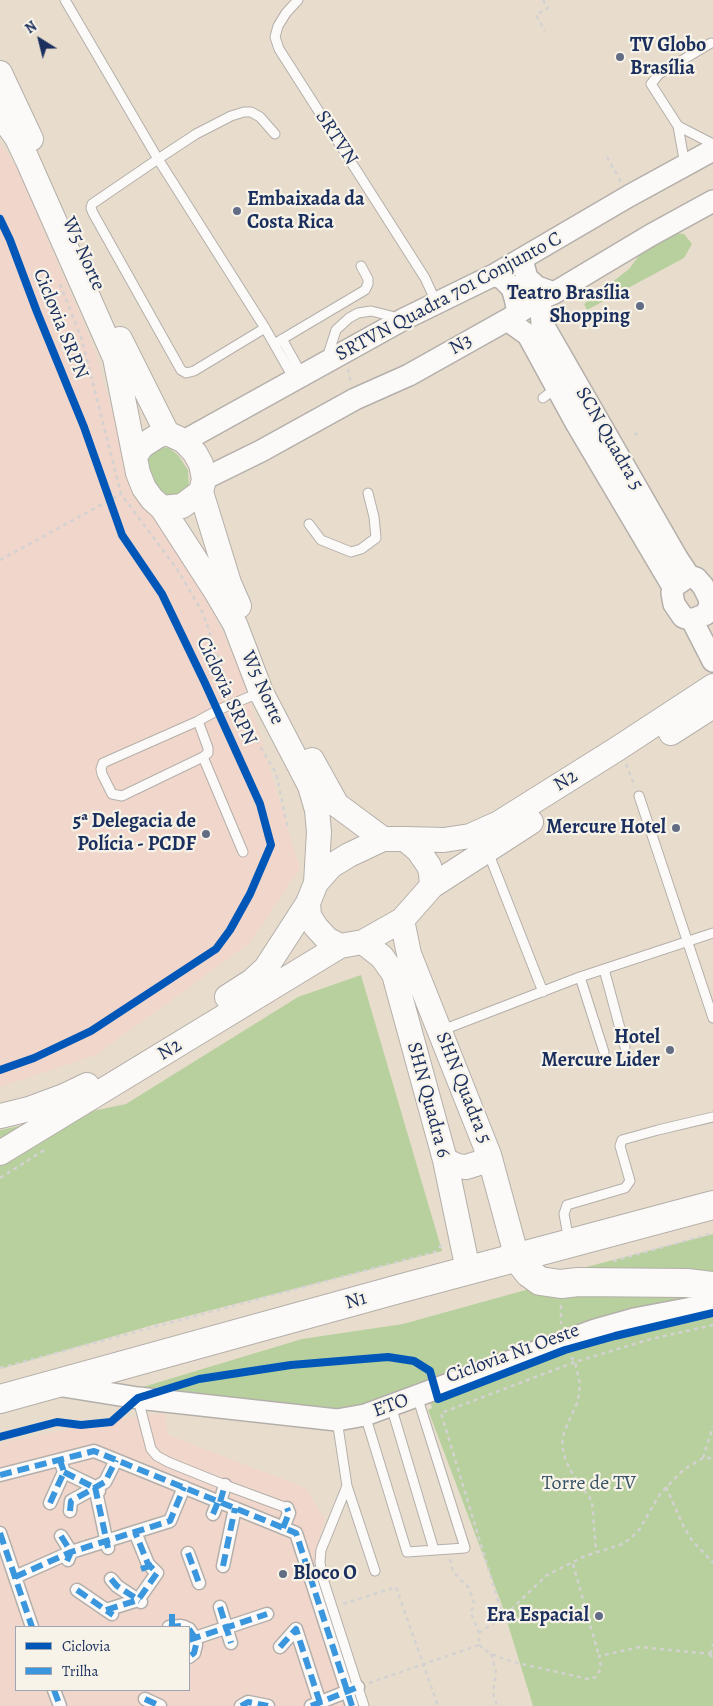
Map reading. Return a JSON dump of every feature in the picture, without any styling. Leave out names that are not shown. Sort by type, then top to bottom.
[{"type":"highway","name":"N1","points":[[0,1399],[468,1270],[713,1205]]},
{"type":"highway","points":[[517,1258],[540,1281],[561,1284],[578,1282],[687,1283],[713,1286]]},
{"type":"main road","name":"W5 Norte","points":[[0,74],[43,163],[122,346],[176,437]]},
{"type":"main road","points":[[0,114],[21,145],[115,358],[138,473],[144,488],[162,508],[182,506],[189,502],[202,486],[201,464],[195,453],[176,437],[159,435],[142,446],[136,456]]},
{"type":"main road","name":"W5 Norte","points":[[202,486],[229,583],[293,726],[336,804],[351,817],[394,839]]},
{"type":"main road","name":"W5 Norte","points":[[162,508],[215,590],[234,624],[261,692],[310,786],[319,832],[312,893]]},
{"type":"main road","name":"N2","points":[[394,839],[444,840],[470,836],[499,823],[617,749],[711,696]]},
{"type":"main road","name":"N2","points":[[432,886],[625,762],[711,696]]},
{"type":"main road","points":[[394,839],[418,850],[429,866],[432,886],[402,920],[363,942],[340,946],[327,939],[309,916],[312,893],[331,866],[350,854],[394,839]]},
{"type":"main road","name":"N2","points":[[0,1116],[30,1109],[64,1096],[97,1080],[252,981],[266,968],[312,893]]},
{"type":"main road","name":"SHN Quadra 5","points":[[402,920],[409,954],[489,1154],[517,1258]]},
{"type":"main road","name":"SHN Quadra 6","points":[[363,942],[382,957],[394,974],[444,1160],[468,1270]]},
{"type":"main road","name":"N2","points":[[0,1153],[340,946]]},
{"type":"main road","points":[[444,1160],[466,1167],[479,1163],[489,1154]]},
{"type":"street","name":"SRTVN Quadra 701 Conjunto C","points":[[176,437],[324,364],[404,319],[494,275],[629,196],[713,150]]},
{"type":"street","name":"N3","points":[[202,486],[355,399],[409,375],[513,317],[651,235],[713,201]]},
{"type":"street","points":[[522,260],[527,278],[547,296]]},
{"type":"street","points":[[494,275],[512,288],[513,317],[528,335],[550,393],[681,581]]},
{"type":"street","name":"SCN Quadra 5","points":[[547,296],[542,323],[677,558],[681,581]]},
{"type":"street","points":[[707,610],[684,617],[674,604],[672,593],[681,581],[696,578],[703,586],[707,610],[713,661]]},
{"type":"street","name":"ETO","points":[[56,1384],[138,1398],[337,1420],[365,1415],[563,1342],[634,1319],[713,1304]]},
{"type":"street","points":[[0,1475],[62,1466],[94,1451],[114,1465],[148,1468],[184,1487],[296,1532],[352,1689],[352,1706]]},
{"type":"street","points":[[70,1511],[71,1501],[99,1491],[114,1465]]},
{"type":"street","points":[[62,1466],[99,1491],[108,1544]]},
{"type":"street","points":[[50,1502],[62,1466]]},
{"type":"street","points":[[213,1514],[225,1485]]},
{"type":"street","points":[[15,1577],[108,1544],[138,1536],[170,1521],[184,1487]]},
{"type":"street","points":[[223,1566],[229,1545],[235,1508]]},
{"type":"street","points":[[283,1528],[289,1513],[287,1508]]},
{"type":"street","points":[[0,1533],[32,1626]]},
{"type":"street","points":[[61,1536],[69,1557]]},
{"type":"street","points":[[77,1590],[109,1612],[140,1601],[156,1573],[149,1566],[138,1536]]},
{"type":"street","points":[[188,1554],[199,1582]]},
{"type":"street","points":[[110,1579],[117,1586],[140,1601]]},
{"type":"street","points":[[220,1608],[231,1643]]},
{"type":"street","points":[[190,1657],[194,1653],[196,1645],[191,1636],[226,1628],[267,1614]]},
{"type":"street","points":[[280,1647],[296,1629],[317,1705],[352,1689]]},
{"type":"street","points":[[54,1691],[60,1706]]},
{"type":"street","points":[[145,1699],[160,1706]]},
{"type":"street","points":[[246,1705],[268,1706]]},
{"type":"lane","points":[[65,0],[158,159],[265,328],[278,342],[298,377]]},
{"type":"lane","name":"SRTVN","points":[[298,0],[286,13],[278,26],[276,37],[279,49],[425,278],[436,303]]},
{"type":"lane","points":[[685,166],[678,126],[651,84],[659,74],[710,43]]},
{"type":"lane","points":[[265,328],[194,371],[186,373],[180,370],[91,208],[92,204],[196,134],[231,116],[251,112],[260,118],[275,134]]},
{"type":"lane","points":[[678,126],[713,144]]},
{"type":"lane","points":[[278,342],[365,290],[368,279],[361,266]]},
{"type":"lane","points":[[324,364],[336,330],[349,318],[358,313],[371,311],[404,319]]},
{"type":"lane","points":[[309,524],[321,540],[351,552],[361,549],[376,538],[374,517],[368,493]]},
{"type":"lane","points":[[198,721],[208,753],[122,796],[112,794],[102,774],[103,763],[261,692]]},
{"type":"lane","points":[[203,757],[243,852]]},
{"type":"lane","points":[[639,796],[713,1018]]},
{"type":"lane","points":[[488,850],[543,992]]},
{"type":"lane","points":[[440,1031],[580,977],[713,933]]},
{"type":"lane","points":[[604,969],[625,1046]]},
{"type":"lane","points":[[580,977],[604,1052]]},
{"type":"lane","points":[[570,1244],[564,1214],[568,1205],[625,1188],[630,1181],[620,1146],[622,1140],[713,1117]]},
{"type":"lane","points":[[365,1415],[407,1552],[465,1548],[417,1396]]},
{"type":"lane","points":[[138,1398],[151,1449],[156,1456],[287,1508]]},
{"type":"lane","points":[[391,1406],[434,1550]]},
{"type":"lane","points":[[337,1420],[347,1486],[375,1571]]},
{"type":"lane","points":[[347,1486],[321,1550],[320,1562],[352,1689],[364,1706]]},
{"type":"path","points":[[543,0],[548,8],[536,15],[545,31]]},
{"type":"path","points":[[607,157],[629,196]]},
{"type":"path","points":[[634,435],[638,432]]},
{"type":"path","points":[[106,491],[112,509]]},
{"type":"path","points":[[0,560],[121,494]]},
{"type":"path","points":[[625,762],[639,796]]},
{"type":"path","points":[[281,829],[319,832]]},
{"type":"path","points":[[0,1368],[435,1252],[445,1241],[447,1225],[457,1220]]},
{"type":"path","points":[[611,1262],[713,1233]]},
{"type":"path","points":[[561,1284],[561,1337],[565,1350],[575,1362],[580,1384],[578,1401],[564,1432],[562,1445],[570,1470],[592,1501],[596,1552]]},
{"type":"path","points":[[503,1617],[441,1414],[575,1362],[651,1339],[713,1325]]},
{"type":"path","points":[[703,1458],[713,1426]]},
{"type":"path","points":[[479,1633],[503,1617],[547,1576],[560,1568],[573,1564],[596,1552],[620,1545],[630,1539],[640,1530],[654,1503],[666,1487],[683,1470],[703,1458],[713,1458]]},
{"type":"path","points":[[666,1487],[682,1525],[713,1563]]},
{"type":"path","points":[[447,1549],[453,1572],[469,1588],[474,1603],[471,1613],[479,1633],[479,1645]]},
{"type":"path","points":[[479,1645],[491,1654],[513,1662],[588,1679],[596,1677],[601,1668],[600,1656],[573,1564]]},
{"type":"path","points":[[332,1608],[396,1587],[438,1706]]},
{"type":"path","points":[[713,1644],[710,1654],[713,1659]]},
{"type":"path","points":[[352,1689],[479,1645]]},
{"type":"path","points":[[600,1656],[640,1647],[710,1654]]},
{"type":"path","points":[[491,1654],[496,1672],[493,1693],[497,1706]]},
{"type":"shaded area","points":[[0,143],[16,166],[93,345],[136,493],[206,597],[242,675],[300,868],[250,943],[96,1055],[0,1087]]},
{"type":"shaded area","points":[[164,1413],[168,1435],[306,1488],[325,1519],[314,1556],[361,1706],[0,1706],[0,1443],[118,1419]]},
{"type":"green space","points":[[672,233],[684,234],[692,244],[684,258],[587,310],[584,304],[629,269],[644,249]]},
{"type":"green space","points":[[158,446],[169,448],[178,455],[188,470],[189,490],[171,504],[143,469],[148,453]]},
{"type":"green space","points":[[361,975],[442,1251],[153,1325],[0,1369],[0,1130],[126,1104],[298,997]]},
{"type":"green space","name":"Torre de TV","points":[[713,1234],[713,1706],[533,1706],[502,1605],[428,1410],[432,1408],[424,1385],[350,1410],[159,1396],[136,1389],[302,1339],[403,1324],[569,1278],[544,1278]]},
{"type":"marked path","points":[[0,1475],[94,1451],[296,1533],[352,1706]]},
{"type":"marked path","points":[[50,1503],[64,1472],[60,1460]]},
{"type":"marked path","points":[[70,1511],[71,1501],[105,1482],[116,1460]]},
{"type":"marked path","points":[[64,1472],[97,1489]]},
{"type":"marked path","points":[[220,1502],[225,1485]]},
{"type":"marked path","points":[[95,1487],[108,1548]]},
{"type":"marked path","points":[[15,1577],[71,1552],[170,1521],[184,1487]]},
{"type":"marked path","points":[[213,1514],[218,1502]]},
{"type":"marked path","points":[[223,1566],[235,1508]]},
{"type":"marked path","points":[[283,1528],[289,1513],[287,1508]]},
{"type":"marked path","points":[[106,1610],[138,1600],[157,1573],[148,1564],[135,1532]]},
{"type":"marked path","points":[[0,1533],[32,1626]]},
{"type":"marked path","points":[[61,1536],[71,1552],[67,1561]]},
{"type":"marked path","points":[[188,1553],[199,1583]]},
{"type":"marked path","points":[[141,1569],[156,1564]]},
{"type":"marked path","points":[[111,1579],[117,1586],[140,1601]]},
{"type":"marked path","points":[[77,1590],[113,1615]]},
{"type":"marked path","points":[[220,1607],[231,1643]]},
{"type":"marked path","points":[[172,1614],[172,1626]]},
{"type":"marked path","points":[[190,1640],[267,1614]]},
{"type":"marked path","points":[[280,1647],[296,1629],[321,1706]]},
{"type":"marked path","points":[[190,1630],[195,1638],[196,1645],[194,1653],[190,1656]]},
{"type":"marked path","points":[[311,1706],[358,1687]]},
{"type":"marked path","points":[[54,1691],[60,1706]]},
{"type":"marked path","points":[[145,1699],[160,1706]]},
{"type":"marked path","points":[[241,1706],[248,1702],[268,1706]]},
{"type":"cycle path","name":"Ciclovia SRPN","points":[[0,219],[84,427],[122,535],[162,594],[205,683],[260,804],[271,845],[250,894],[230,930],[216,949],[91,1031],[34,1058],[0,1070]]},
{"type":"cycle path","name":"Ciclovia N1 Oeste","points":[[0,1437],[57,1422],[81,1425],[111,1422],[138,1398],[199,1379],[291,1365],[388,1357],[414,1361],[430,1371],[438,1399],[565,1350],[713,1313]]},
{"type":"place","name":"TV Globo Brasília","points":[[620,57]]},
{"type":"place","name":"Embaixada da Costa Rica","points":[[237,211]]},
{"type":"place","name":"Teatro Brasília Shopping","points":[[640,306]]},
{"type":"place","name":"Mercure Hotel","points":[[676,828]]},
{"type":"place","name":"5ª Delegacia de Polícia - PCDF","points":[[206,834]]},
{"type":"place","name":"Hotel Mercure Lider","points":[[670,1050]]},
{"type":"place","name":"Bloco O","points":[[283,1574]]},
{"type":"place","name":"Era Espacial","points":[[599,1616]]}]
